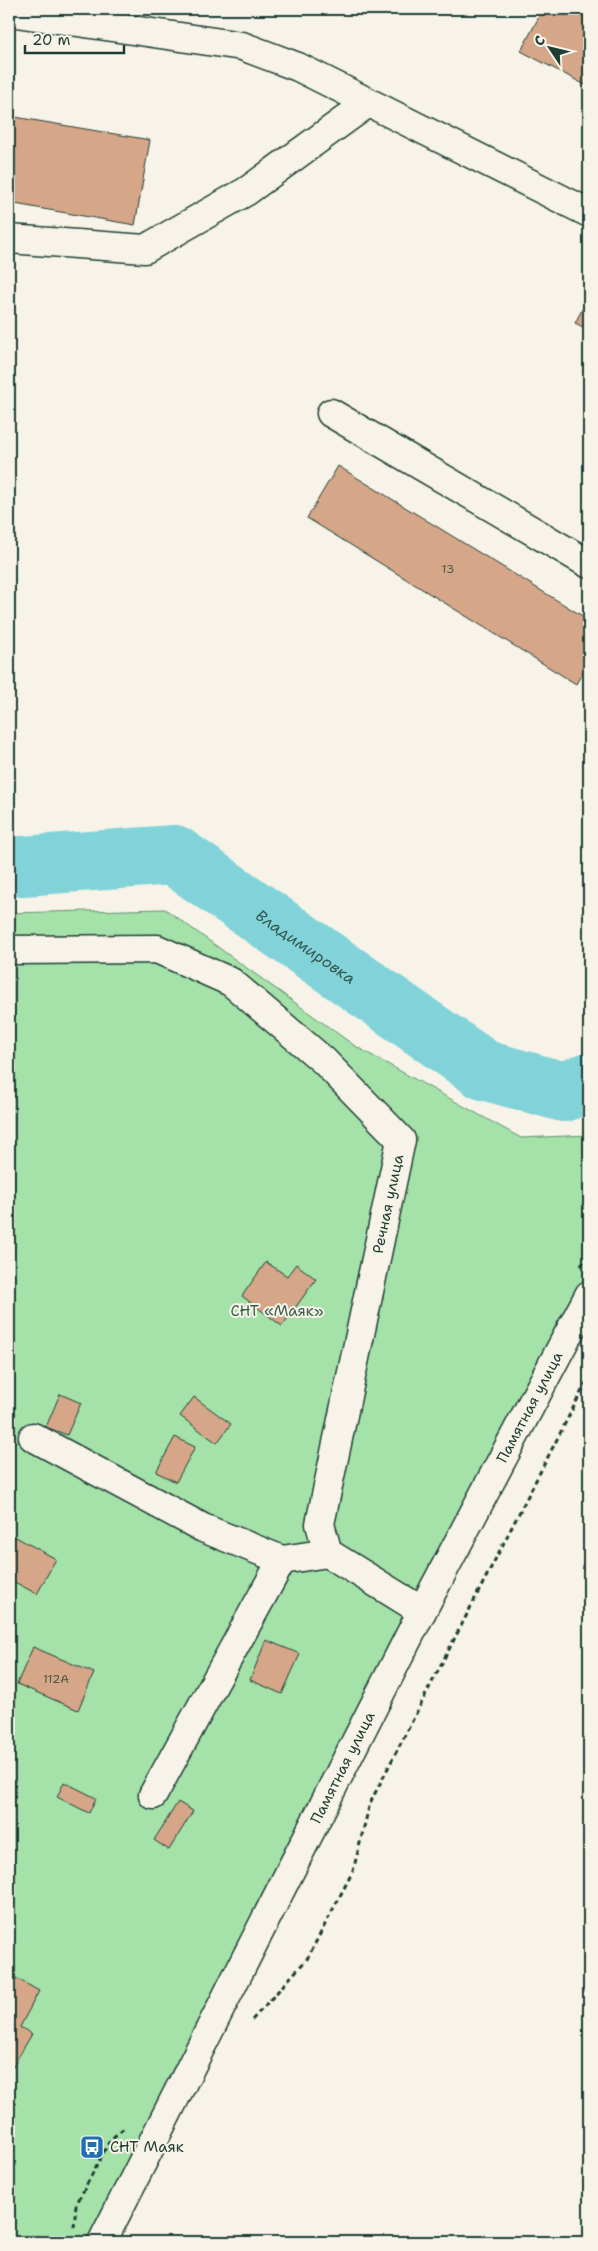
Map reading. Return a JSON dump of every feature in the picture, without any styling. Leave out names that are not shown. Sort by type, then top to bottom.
[{"type":"street","points":[[9,12],[242,46],[298,67],[589,213]]},
{"type":"street","points":[[9,238],[145,249],[247,191],[368,103]]},
{"type":"street","points":[[331,414],[589,564]]},
{"type":"street","name":"Речная улица","points":[[9,950],[157,949],[231,982],[324,1061],[402,1140],[320,1524],[328,1553]]},
{"type":"street","name":"Памятная улица","points":[[102,2242],[422,1611],[589,1295]]},
{"type":"street","points":[[33,1437],[203,1528],[282,1560],[328,1553],[422,1611]]},
{"type":"street","points":[[153,1795],[282,1560]]},
{"type":"path","points":[[248,2027],[253,2018],[307,1959],[352,1871],[370,1803],[589,1377]]},
{"type":"green space","name":"СНТ «Маяк»","points":[[165,909],[355,1046],[521,1138],[589,1135],[589,1295],[102,2242],[9,2242],[9,913]]},
{"type":"building","points":[[543,9],[569,9],[589,19],[589,87],[521,51]]},
{"type":"building","points":[[9,116],[150,140],[135,225],[9,203]]},
{"type":"building","points":[[589,296],[589,330],[575,323]]},
{"type":"building","points":[[338,466],[589,620],[589,661],[576,684],[307,518]]},
{"type":"building","points":[[266,1262],[287,1276],[296,1264],[316,1279],[282,1326],[242,1296]]},
{"type":"building","points":[[60,1394],[81,1403],[67,1435],[46,1427]]},
{"type":"building","points":[[194,1397],[231,1424],[217,1443],[180,1416]]},
{"type":"building","points":[[175,1437],[195,1447],[176,1482],[156,1472]]},
{"type":"building","points":[[12,1535],[56,1559],[37,1594],[9,1579],[9,1542]]},
{"type":"building","points":[[266,1640],[300,1654],[282,1694],[250,1680]]},
{"type":"building","points":[[33,1647],[94,1673],[78,1710],[17,1684]]},
{"type":"building","points":[[64,1782],[96,1798],[89,1813],[57,1797]]},
{"type":"building","points":[[178,1802],[193,1811],[169,1850],[154,1840]]},
{"type":"building","points":[[16,1978],[39,1991],[20,2027],[32,2034],[12,2068],[9,2067],[9,1990]]},
{"type":"waterway","name":"Владимировка","points":[[9,867],[174,855],[484,1070],[564,1092],[589,1082]]},
{"type":"place","name":"СНТ Маяк","points":[[92,2147]]}]
